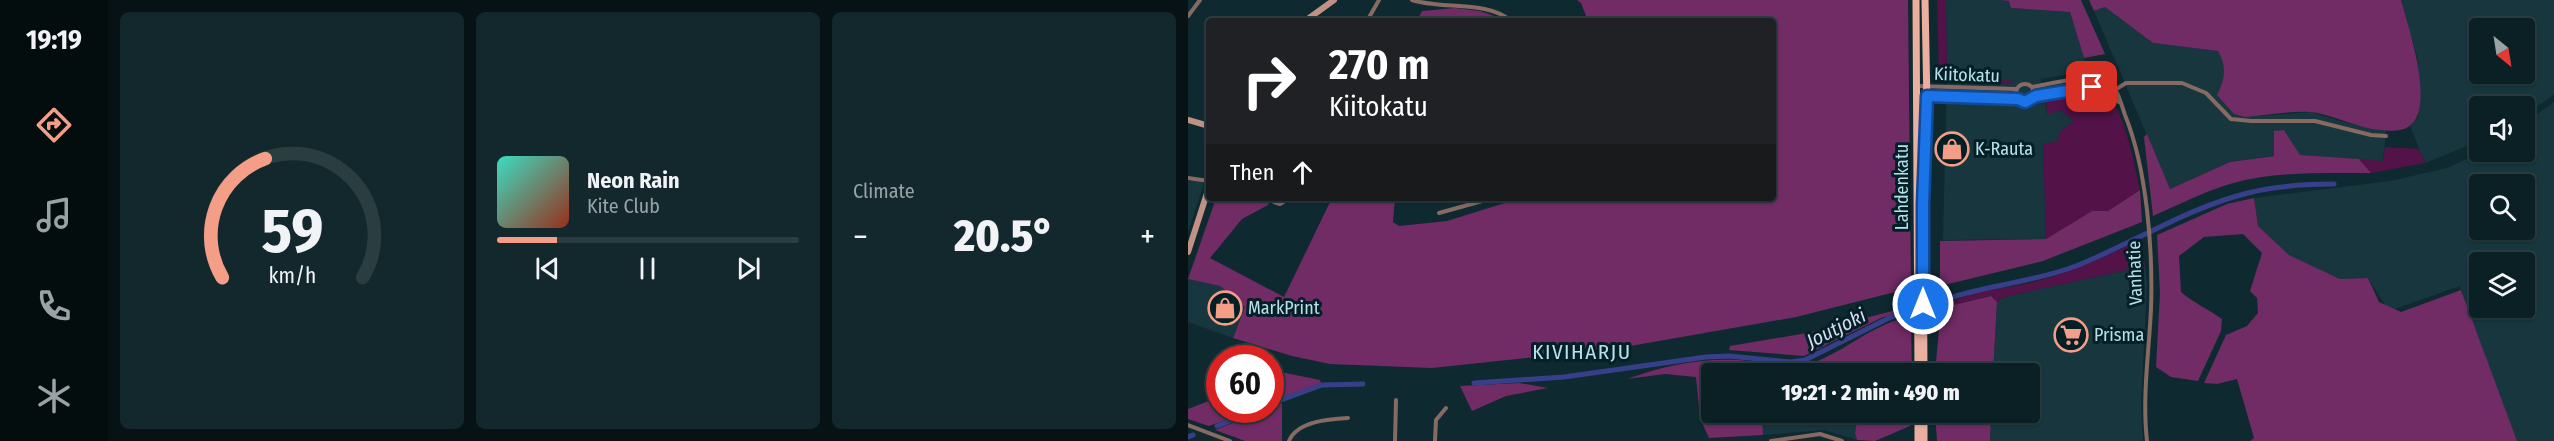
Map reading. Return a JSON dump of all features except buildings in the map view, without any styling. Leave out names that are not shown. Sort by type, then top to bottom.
[{"type":"main road","name":"Lahdenkatu","points":[[1917,0],[1921,290]]},
{"type":"main road","name":"Lahdenkatu","points":[[1923,363],[1921,290],[1927,96],[1925,0]]},
{"type":"main road","name":"Lahdenkatu","points":[[1919,363],[1921,320]]},
{"type":"main road","points":[[1918,423],[1918,441]]},
{"type":"main road","points":[[1924,423],[1924,441]]},
{"type":"street","points":[[1188,16],[1200,0]]},
{"type":"street","points":[[1309,18],[1334,0]]},
{"type":"street","points":[[1368,18],[1379,0]]},
{"type":"street","points":[[1412,0],[1488,4],[1508,18]]},
{"type":"street","points":[[2114,89],[2109,82],[2095,78],[2032,87],[2023,83],[2016,89],[2018,99],[2025,102],[2033,98],[2086,88],[2098,88],[2110,93],[2114,89],[2133,82],[2182,83],[2206,93],[2231,118],[2251,121],[2316,121],[2372,135],[2386,136]]},
{"type":"street","name":"Kiitokatu","points":[[1918,86],[2016,89]]},
{"type":"street","points":[[2032,87],[2033,98]]},
{"type":"street","name":"Vanhatie","points":[[2114,89],[2123,108],[2139,158],[2144,190],[2151,306],[2146,378],[2147,441]]},
{"type":"street","name":"Vanhatie","points":[[2110,93],[2123,108]]},
{"type":"street","name":"Kiitokatu","points":[[1917,96],[2018,99]]},
{"type":"street","points":[[1188,120],[1206,125]]},
{"type":"street","points":[[1188,178],[1206,181]]},
{"type":"street","points":[[1188,252],[1206,196]]},
{"type":"street","points":[[1439,213],[1482,201]]},
{"type":"street","points":[[1395,441],[1396,400]]},
{"type":"street","points":[[1435,441],[1436,420],[1446,408]]},
{"type":"street","points":[[1289,441],[1291,436],[1300,429],[1322,420],[1348,418]]},
{"type":"street","points":[[1188,425],[1230,441]]},
{"type":"street","points":[[1771,441],[1820,434],[1842,441]]},
{"type":"shaded area","points":[[1577,0],[1908,0],[1911,288],[1796,317],[1619,348],[1432,368],[1330,364],[1284,354],[1284,345],[1256,345],[1233,338],[1245,307],[1220,286],[1188,279],[1215,201],[1270,201],[1268,205],[1242,219],[1210,258],[1284,297],[1331,201],[1395,201],[1393,222],[1399,226],[1447,221],[1511,201],[1776,201],[1776,18],[1587,18],[1581,3]]},
{"type":"shaded area","points":[[1937,0],[1946,0],[1947,76],[2015,81],[2009,84],[1942,79],[1939,75]]},
{"type":"shaded area","points":[[1946,0],[2010,1],[2011,8],[2070,12],[2088,71],[2041,79],[2047,114],[2061,110],[2074,121],[2060,132],[2057,142],[2043,144],[2046,239],[1943,240],[1947,76]]},
{"type":"shaded area","points":[[1999,0],[2081,0],[2105,54],[2084,58],[2070,12],[2011,8],[2009,1]]},
{"type":"shaded area","points":[[2089,0],[2401,0],[2418,67],[2420,104],[2416,118],[2408,127],[2390,131],[2372,129],[2309,112],[2245,117],[2234,114],[2217,95],[2224,73],[2223,62],[2218,51],[2153,43],[2105,7],[2094,11]]},
{"type":"shaded area","points":[[2401,0],[2554,0],[2554,95],[2535,107],[2535,96],[2469,96],[2469,145],[2425,163],[2410,126],[2417,118],[2420,102],[2417,56]]},
{"type":"shaded area","points":[[2105,7],[2153,43],[2218,51],[2225,63],[2223,83],[2245,117],[2311,112],[2343,122],[2386,130],[2383,161],[2283,154],[2230,162],[2170,189],[2094,11]]},
{"type":"shaded area","points":[[1455,8],[1480,11],[1497,17],[1418,18],[1422,11]]},
{"type":"shaded area","points":[[2089,92],[2107,96],[2119,114],[2140,190],[2108,211],[2092,211],[2046,239],[2043,143],[2057,142],[2060,132],[2074,121],[2061,110],[2047,115],[2046,99]]},
{"type":"shaded area","points":[[2554,102],[2554,441],[2514,441],[2471,318],[2535,318],[2535,252],[2469,252],[2469,312],[2460,286],[2389,311],[2368,278],[2340,279],[2289,255],[2258,226],[2254,198],[2390,181],[2447,168],[2469,158],[2469,162],[2535,162],[2535,116]]},
{"type":"shaded area","points":[[2284,130],[2300,155],[2359,159],[2371,173],[2300,174],[2247,180],[2210,191],[2153,216],[2144,137],[2147,134],[2170,189],[2230,162],[2274,156],[2274,131]]},
{"type":"shaded area","points":[[2385,147],[2419,149],[2425,163],[2371,173],[2359,159],[2383,161]]},
{"type":"shaded area","points":[[1196,180],[1204,183],[1188,232],[1188,181]]},
{"type":"shaded area","points":[[2140,190],[2142,222],[2043,261],[1940,286],[1940,241],[2046,239],[2092,211],[2108,211]]},
{"type":"shaded area","points":[[2254,198],[2258,226],[2289,255],[2340,279],[2368,278],[2379,302],[2401,312],[2461,290],[2469,318],[2471,318],[2517,441],[2250,441],[2254,438],[2237,379],[2217,384],[2204,383],[2226,335],[2247,326],[2258,313],[2257,298],[2250,291],[2262,253],[2243,234],[2204,237],[2179,256],[2181,292],[2222,319],[2221,331],[2198,381],[2171,377],[2156,367],[2160,293],[2157,235],[2227,204]]},
{"type":"shaded area","points":[[2141,239],[2145,266],[2004,297],[1997,302],[1990,296],[1941,308],[1962,297],[2034,282],[2062,273]]},
{"type":"shaded area","points":[[2145,266],[2147,284],[2141,407],[2143,441],[1990,441],[1991,423],[2040,423],[2040,363],[1994,363],[1997,302],[2004,297]]},
{"type":"shaded area","points":[[1188,279],[1220,286],[1245,307],[1233,338],[1188,322]]},
{"type":"shaded area","points":[[1991,296],[1997,302],[1994,363],[1936,363],[1941,308]]},
{"type":"shaded area","points":[[1904,308],[1906,312],[1883,317],[1804,356],[1729,350],[1730,346],[1807,333]]},
{"type":"shaded area","points":[[1901,319],[1911,321],[1912,363],[1812,363],[1822,359],[1888,323]]},
{"type":"shaded area","points":[[1738,360],[1764,363],[1701,363],[1701,420],[1696,377],[1665,374],[1627,379],[1654,370],[1695,362]]},
{"type":"shaded area","points":[[1284,373],[1320,380],[1321,383],[1284,398]]},
{"type":"shaded area","points":[[1519,383],[1548,388],[1506,396],[1472,411],[1460,386]]},
{"type":"shaded area","points":[[1206,402],[1206,423],[1217,423],[1209,426],[1188,419],[1188,409]]},
{"type":"shaded area","points":[[1232,423],[1282,423],[1282,441],[1245,441],[1215,430]]},
{"type":"shaded area","points":[[1702,423],[1762,423],[1763,435],[1709,438]]},
{"type":"shaded area","points":[[1762,423],[1856,423],[1857,440],[1825,430],[1763,435]]},
{"type":"shaded area","points":[[1856,423],[1910,423],[1910,426],[1875,441],[1857,440]]},
{"type":"shaded area","points":[[1936,423],[1991,423],[1990,441],[1937,441]]},
{"type":"waterway","name":"Joutjoki","points":[[1474,383],[1564,377],[1706,357],[1729,356],[1791,362],[1805,360],[1891,317],[1956,296],[2076,266],[2204,207],[2225,200],[2280,187],[2334,184]]},
{"type":"waterway","name":"Joutjoki","points":[[1284,399],[1322,385],[1363,384]]},
{"type":"waterway","name":"Joutjoki","points":[[1217,426],[1225,423]]},
{"type":"waterway","name":"Joutjoki","points":[[1188,437],[1193,435]]},
{"type":"place","name":"K-Rauta","points":[[1952,149]]},
{"type":"place","name":"MarkPrint","points":[[1225,308]]},
{"type":"place","name":"Prisma","points":[[2071,335]]},
{"type":"district","name":"KIVIHARJU","points":[[1582,352]]},
{"type":"route","points":[[1923,304],[1923,178],[1927,96],[2018,99],[2025,102],[2036,96],[2092,87]]}]
